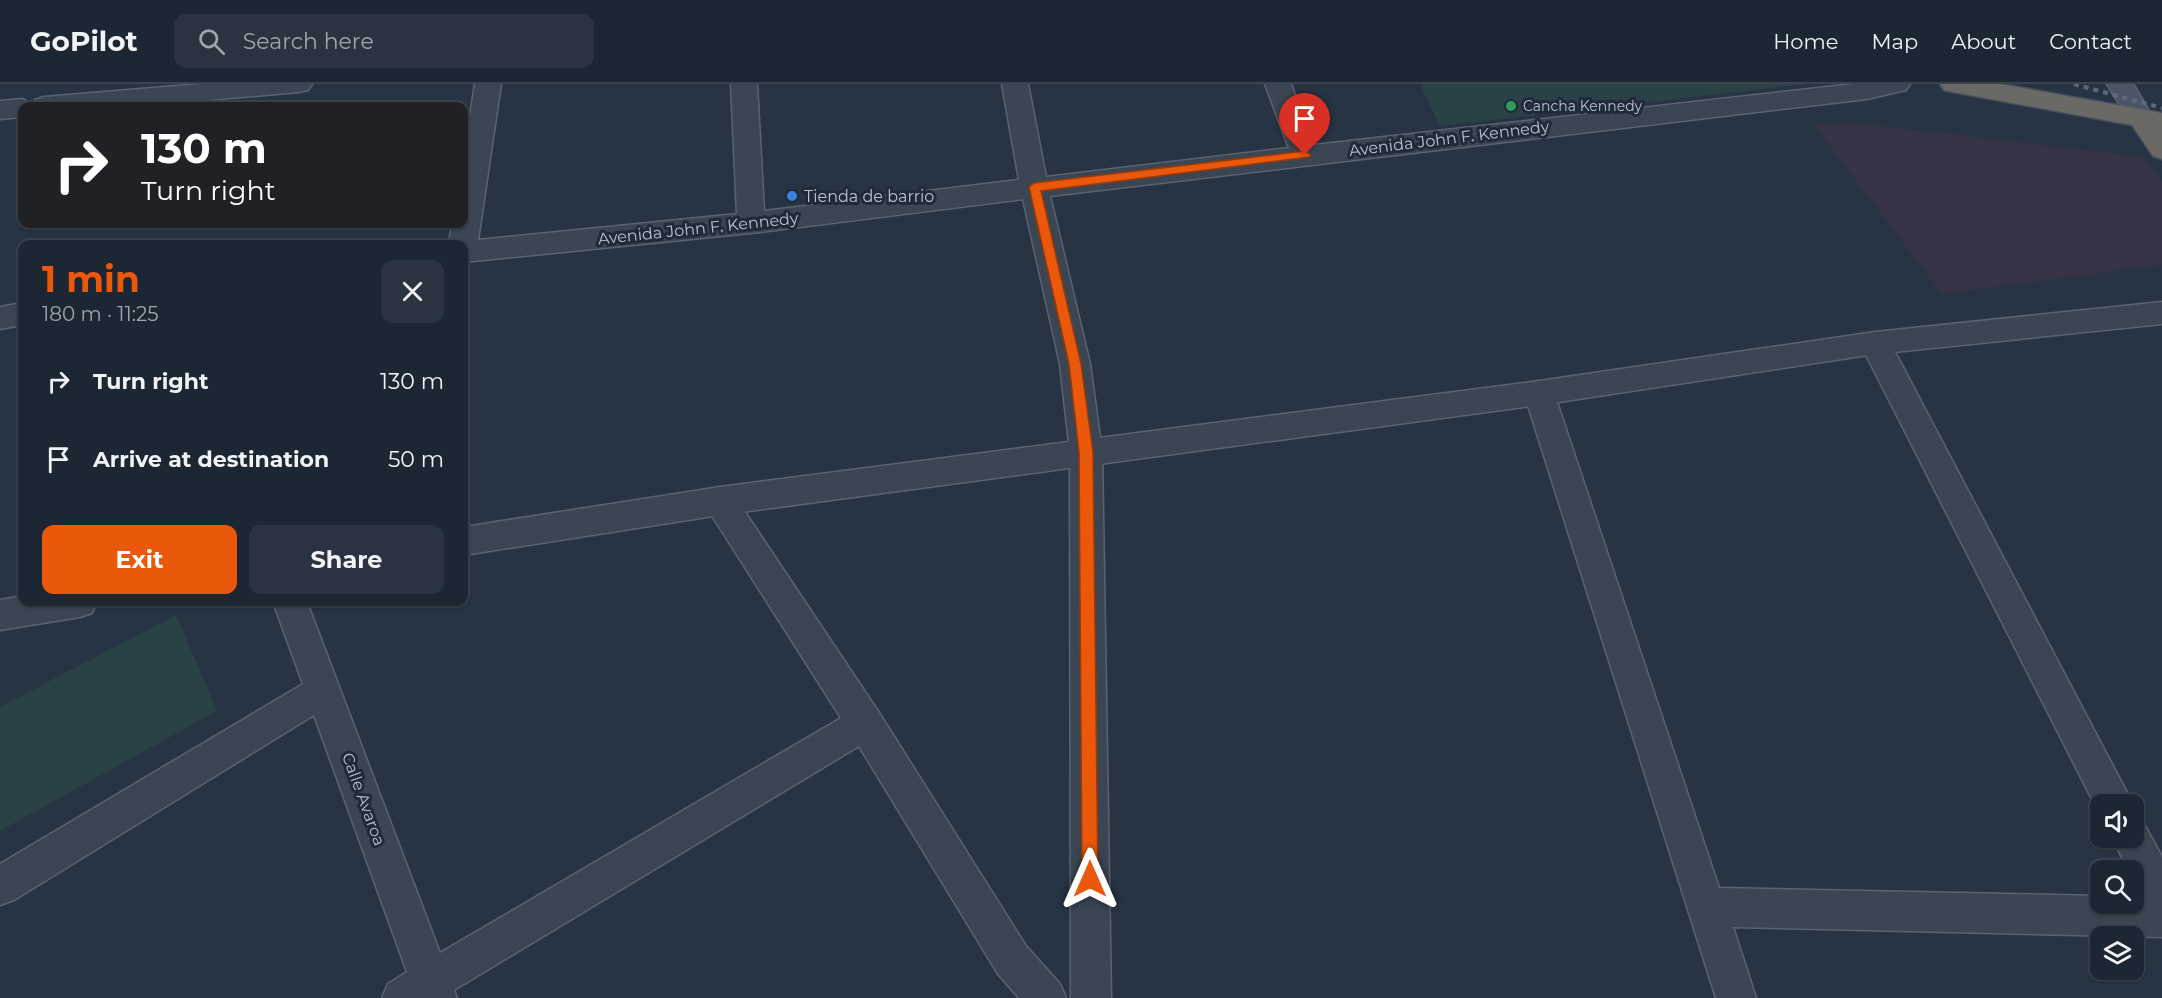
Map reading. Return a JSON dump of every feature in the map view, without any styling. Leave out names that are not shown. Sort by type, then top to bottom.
[{"type":"highway","points":[[1953,84],[2151,121],[2162,133]]},
{"type":"highway","points":[[2151,121],[2162,150]]},
{"type":"main road","points":[[2120,84],[2151,121]]},
{"type":"street","points":[[90,102],[299,84]]},
{"type":"street","points":[[468,212],[488,84]]},
{"type":"street","points":[[744,84],[751,223]]},
{"type":"street","points":[[1015,84],[1034,187],[1075,364],[1086,452],[1091,998]]},
{"type":"street","points":[[1278,84],[1305,155]]},
{"type":"street","name":"Avenida John F. Kennedy","points":[[468,252],[751,223],[1034,187],[1867,91],[1897,84]]},
{"type":"street","points":[[0,110],[18,108]]},
{"type":"street","points":[[468,540],[720,501],[1539,393],[1875,343],[2162,313]]},
{"type":"street","points":[[0,318],[18,315]]},
{"type":"street","points":[[1875,343],[2109,794]]},
{"type":"street","points":[[1539,393],[1736,998]]},
{"type":"street","points":[[720,501],[865,723],[1012,960],[1046,998]]},
{"type":"street","points":[[0,615],[55,606]]},
{"type":"street","name":"Calle Avaroa","points":[[292,606],[324,690],[423,992]]},
{"type":"street","points":[[0,886],[324,690]]},
{"type":"street","points":[[423,992],[865,723]]},
{"type":"street","points":[[2137,848],[2162,897]]},
{"type":"street","points":[[1706,907],[2162,917]]},
{"type":"shaded area","points":[[1849,122],[2143,157],[2162,181],[2162,265],[1942,294],[1814,125]]},
{"type":"green space","points":[[1420,84],[1807,84],[1440,126]]},
{"type":"green space","points":[[176,615],[217,711],[0,831],[0,707]]},
{"type":"railway","points":[[2074,84],[2162,108]]},
{"type":"place","name":"Cancha Kennedy","points":[[1511,106]]},
{"type":"place","name":"Tienda de barrio","points":[[792,196]]},
{"type":"route","points":[[1090,879],[1086,452],[1075,364],[1034,187],[1305,155]]}]
